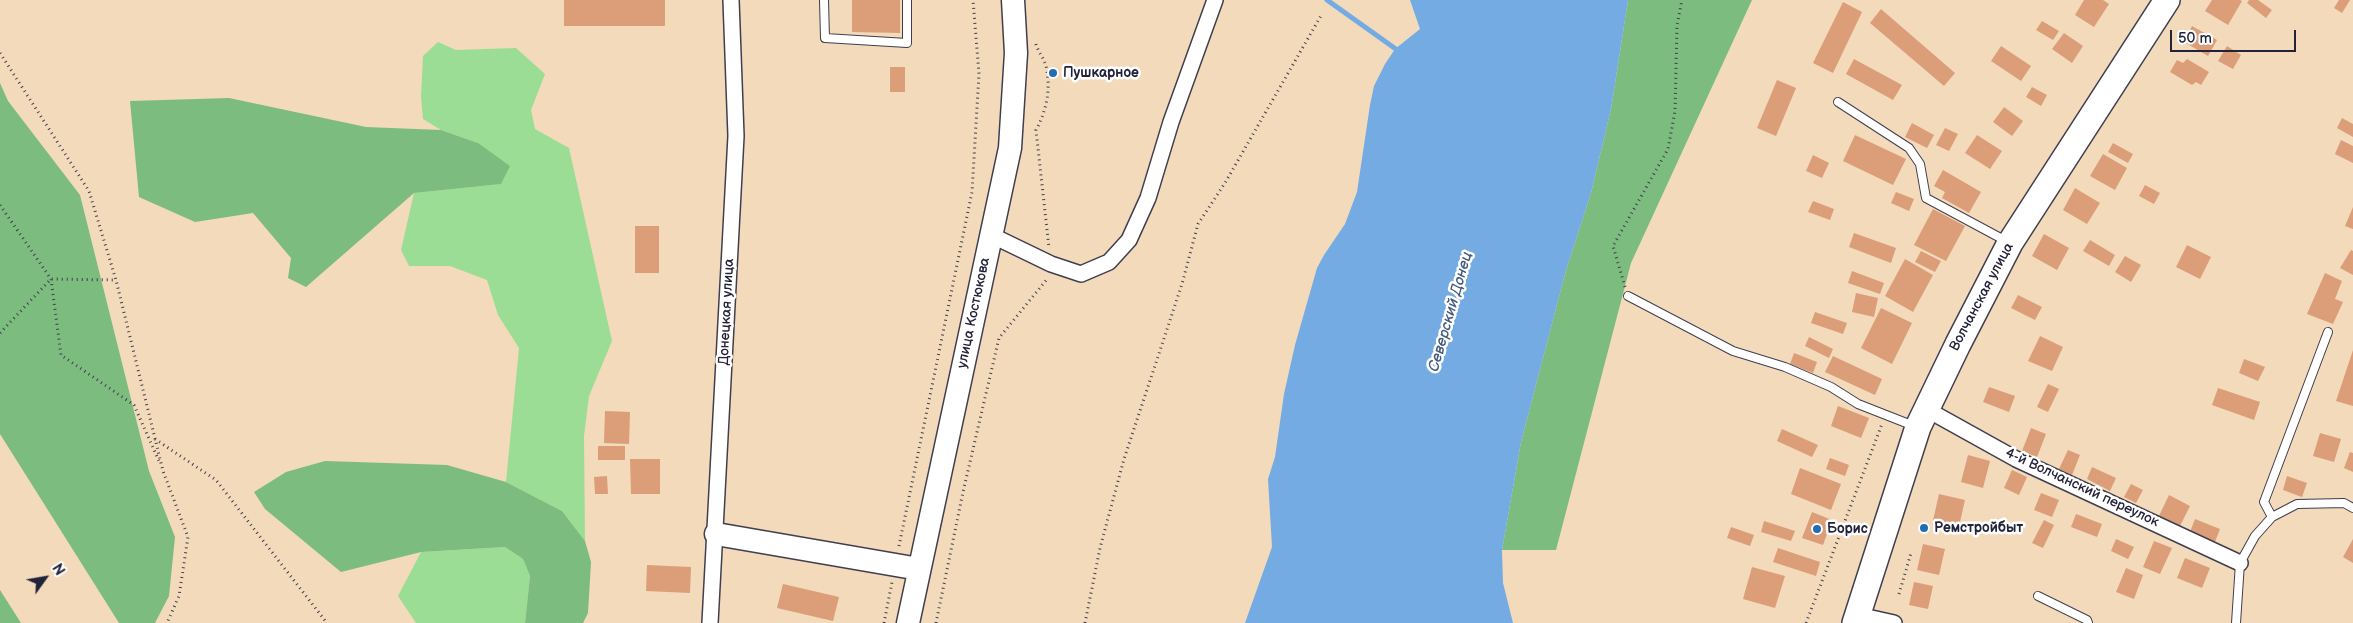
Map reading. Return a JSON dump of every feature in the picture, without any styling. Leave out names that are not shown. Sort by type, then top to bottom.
[{"type":"main road","name":"улица Костюкова","points":[[908,623],[1010,148],[1016,53],[1013,0]]},
{"type":"main road","name":"Волчанская улица","points":[[1857,619],[1922,418],[2010,244],[2167,0]]},
{"type":"main road","points":[[716,534],[919,569]]},
{"type":"street","name":"Донецкая улица","points":[[710,623],[736,136],[731,0]]},
{"type":"street","points":[[990,235],[1051,264],[1081,274],[1109,262],[1129,240],[1148,198],[1171,122],[1214,0]]},
{"type":"street","name":"4-й Волчанский переулок","points":[[1922,418],[2016,459],[2240,563]]},
{"type":"street","points":[[1857,619],[1894,623]]},
{"type":"lane","points":[[824,0],[825,38],[907,43],[907,0]]},
{"type":"lane","points":[[1838,102],[1909,148],[1920,164],[1926,198],[2010,244]]},
{"type":"lane","points":[[1628,296],[1733,351],[1785,366],[1885,416],[1922,418]]},
{"type":"lane","points":[[2272,517],[2264,502],[2328,332]]},
{"type":"lane","points":[[2236,623],[2240,563],[2255,536],[2272,517],[2297,504],[2344,503],[2353,508]]},
{"type":"lane","points":[[2038,596],[2087,620],[2088,623]]},
{"type":"path","points":[[884,623],[972,192],[979,74],[973,0]]},
{"type":"path","points":[[1628,296],[1613,246],[1668,149],[1675,111],[1677,25],[1682,0]]},
{"type":"path","points":[[1085,623],[1100,548],[1122,468],[1182,284],[1198,224],[1225,183],[1322,14]]},
{"type":"path","points":[[936,623],[963,492],[999,338],[1048,278],[1051,264],[1036,130],[1045,113],[1048,95],[1046,65],[1036,46],[1035,37]]},
{"type":"path","points":[[0,53],[89,191],[116,280],[163,471]]},
{"type":"path","points":[[0,205],[51,279],[61,356],[134,405],[163,471],[188,537],[179,596],[167,623]]},
{"type":"path","points":[[0,333],[51,279],[116,280]]},
{"type":"path","points":[[1806,623],[1885,416]]},
{"type":"path","points":[[155,439],[216,480],[327,623]]},
{"type":"path","points":[[1898,594],[1911,553]]},
{"type":"green space","points":[[1628,0],[1752,0],[1631,263],[1556,550],[1502,550],[1521,442],[1566,270],[1591,193],[1611,109]]},
{"type":"green space","points":[[438,42],[456,50],[516,48],[545,74],[531,110],[535,129],[569,148],[612,341],[589,396],[584,436],[585,541],[562,511],[506,482],[519,348],[498,315],[487,280],[450,266],[409,266],[401,250],[414,193],[500,184],[478,143],[441,130],[423,119],[421,97],[423,56]]},
{"type":"green space","points":[[0,83],[8,101],[80,195],[149,471],[175,537],[169,596],[155,623],[119,623],[0,434]]},
{"type":"green space","points":[[229,98],[366,127],[441,130],[478,143],[510,166],[501,184],[414,193],[306,287],[288,278],[291,258],[253,213],[195,222],[139,197],[130,101]]},
{"type":"green space","points":[[325,461],[447,465],[506,482],[562,511],[585,541],[591,562],[588,613],[583,623],[525,623],[530,576],[523,559],[505,547],[421,552],[341,572],[265,509],[254,492],[286,472]]},
{"type":"green space","points":[[505,547],[523,559],[530,576],[525,623],[416,623],[398,596],[421,552]]},
{"type":"green space","points":[[0,590],[21,623],[0,623]]},
{"type":"water","name":"Северский Донец","points":[[1410,0],[1628,0],[1611,109],[1591,193],[1566,270],[1521,442],[1502,550],[1503,583],[1513,623],[1245,623],[1272,547],[1268,479],[1275,457],[1284,394],[1295,345],[1317,268],[1345,224],[1357,192],[1374,86],[1395,49],[1420,29]]},
{"type":"building","points":[[564,0],[665,0],[665,26],[564,26]]},
{"type":"building","points":[[852,0],[900,0],[900,33],[852,32]]},
{"type":"building","points":[[2084,0],[2103,0],[2109,4],[2094,27],[2075,15]]},
{"type":"building","points":[[2212,0],[2242,1],[2228,25],[2205,11]]},
{"type":"building","points":[[2249,0],[2258,0],[2272,10],[2266,18],[2247,3]]},
{"type":"building","points":[[2339,0],[2350,0],[2342,13],[2334,8]]},
{"type":"building","points":[[1843,2],[1862,12],[1833,73],[1813,63]]},
{"type":"building","points":[[1881,9],[1955,73],[1944,86],[1870,23]]},
{"type":"building","points":[[2042,21],[2059,31],[2053,40],[2036,30]]},
{"type":"building","points":[[2192,26],[2217,40],[2208,56],[2184,42]]},
{"type":"building","points":[[2064,33],[2083,46],[2072,63],[2052,49]]},
{"type":"building","points":[[2001,46],[2031,66],[2021,81],[1991,61]]},
{"type":"building","points":[[2227,46],[2241,55],[2233,69],[2218,61]]},
{"type":"building","points":[[1854,59],[1902,85],[1893,100],[1846,74]]},
{"type":"building","points":[[2187,59],[2209,72],[2201,85],[2196,82],[2192,85],[2170,72],[2177,60],[2183,63]]},
{"type":"building","points":[[890,67],[905,67],[905,92],[890,92]]},
{"type":"building","points":[[1777,80],[1796,88],[1776,136],[1757,128]]},
{"type":"building","points":[[2032,87],[2047,95],[2041,106],[2026,97]]},
{"type":"building","points":[[2004,107],[2023,121],[2012,136],[1993,122]]},
{"type":"building","points":[[2342,118],[2353,124],[2353,137],[2337,128]]},
{"type":"building","points":[[1912,123],[1934,135],[1927,148],[1905,137]]},
{"type":"building","points":[[1945,128],[1958,134],[1949,151],[1936,145]]},
{"type":"building","points":[[1855,135],[1906,159],[1893,185],[1843,161]]},
{"type":"building","points":[[1977,135],[2002,151],[1990,169],[1965,153]]},
{"type":"building","points":[[2341,140],[2353,146],[2353,163],[2335,154]]},
{"type":"building","points":[[2113,143],[2133,154],[2128,163],[2108,152]]},
{"type":"building","points":[[2103,154],[2127,168],[2115,190],[2090,176]]},
{"type":"building","points":[[1813,155],[1829,163],[1822,178],[1806,171]]},
{"type":"building","points":[[1943,170],[1981,192],[1969,213],[1942,198],[1945,192],[1934,186]]},
{"type":"building","points":[[2145,185],[2160,193],[2154,204],[2139,196]]},
{"type":"building","points":[[2075,188],[2100,203],[2087,224],[2063,210]]},
{"type":"building","points":[[1896,192],[1914,199],[1909,211],[1891,203]]},
{"type":"building","points":[[1813,201],[1834,209],[1830,220],[1808,212]]},
{"type":"building","points":[[2353,207],[2353,229],[2345,226]]},
{"type":"building","points":[[1933,209],[1965,226],[1946,261],[1914,245]]},
{"type":"building","points":[[635,226],[659,226],[659,273],[635,273]]},
{"type":"building","points":[[1854,233],[1896,248],[1891,263],[1849,247]]},
{"type":"building","points":[[2044,234],[2069,248],[2057,270],[2032,256]]},
{"type":"building","points":[[2090,240],[2115,255],[2109,266],[2083,251]]},
{"type":"building","points":[[2187,245],[2211,257],[2200,279],[2176,267]]},
{"type":"building","points":[[2351,250],[2353,251],[2353,275],[2340,268]]},
{"type":"building","points":[[1921,251],[1941,261],[1935,272],[1915,262]]},
{"type":"building","points":[[2125,256],[2141,265],[2131,282],[2115,272]]},
{"type":"building","points":[[1905,259],[1933,275],[1913,312],[1885,296]]},
{"type":"building","points":[[1852,271],[1884,283],[1880,294],[1848,283]]},
{"type":"building","points":[[2325,273],[2342,281],[2335,299],[2343,302],[2333,324],[2307,314]]},
{"type":"building","points":[[1856,293],[1878,298],[1874,317],[1852,312]]},
{"type":"building","points":[[2018,295],[2042,307],[2035,320],[2011,308]]},
{"type":"building","points":[[1881,308],[1912,323],[1892,364],[1861,348]]},
{"type":"building","points":[[1815,312],[1847,323],[1843,334],[1811,323]]},
{"type":"building","points":[[2040,336],[2063,347],[2052,371],[2028,361]]},
{"type":"building","points":[[1809,337],[1833,349],[1829,358],[1805,346]]},
{"type":"building","points":[[2353,350],[2353,406],[2336,401]]},
{"type":"building","points":[[1794,353],[1817,362],[1813,373],[1790,364]]},
{"type":"building","points":[[1833,356],[1882,379],[1875,395],[1825,372]]},
{"type":"building","points":[[2244,359],[2265,367],[2258,381],[2239,373]]},
{"type":"building","points":[[2048,384],[2059,389],[2048,412],[2037,407]]},
{"type":"building","points":[[1989,387],[2015,396],[2009,412],[1983,402]]},
{"type":"building","points":[[2218,388],[2260,402],[2254,420],[2212,405]]},
{"type":"building","points":[[1838,406],[1869,418],[1861,438],[1831,426]]},
{"type":"building","points":[[605,411],[630,412],[629,444],[604,443]]},
{"type":"building","points":[[2031,428],[2046,434],[2037,457],[2022,451]]},
{"type":"building","points":[[1782,429],[1818,445],[1812,457],[1777,441]]},
{"type":"building","points":[[2320,433],[2341,439],[2334,462],[2313,456]]},
{"type":"building","points":[[598,446],[625,446],[625,460],[598,460]]},
{"type":"building","points":[[2068,450],[2080,455],[2072,475],[2059,469]]},
{"type":"building","points":[[2350,452],[2353,453],[2353,472],[2344,468]]},
{"type":"building","points":[[1968,455],[1990,461],[1983,488],[1961,482]]},
{"type":"building","points":[[1830,458],[1849,465],[1845,476],[1826,469]]},
{"type":"building","points":[[630,459],[660,459],[660,494],[631,494]]},
{"type":"building","points":[[2092,467],[2116,478],[2110,491],[2087,479]]},
{"type":"building","points":[[1800,468],[1841,484],[1831,510],[1791,494]]},
{"type":"building","points":[[2012,470],[2027,477],[2019,495],[2004,488]]},
{"type":"building","points":[[607,476],[608,494],[595,494],[594,477]]},
{"type":"building","points":[[2287,476],[2307,483],[2302,497],[2283,490]]},
{"type":"building","points":[[2131,484],[2143,490],[2136,503],[2124,497]]},
{"type":"building","points":[[2041,493],[2059,500],[2052,517],[2034,510]]},
{"type":"building","points":[[1939,494],[1965,500],[1958,531],[1932,525]]},
{"type":"building","points":[[2169,495],[2190,506],[2180,526],[2159,516]]},
{"type":"building","name":"Борис","points":[[1812,512],[1832,520],[1823,545],[1802,538]]},
{"type":"building","points":[[2076,514],[2102,524],[2097,537],[2071,527]]},
{"type":"building","points":[[2195,519],[2220,529],[2215,542],[2190,532]]},
{"type":"building","points":[[2044,520],[2054,525],[2043,548],[2032,543]]},
{"type":"building","points":[[1764,521],[1795,531],[1791,541],[1761,532]]},
{"type":"building","points":[[1731,527],[1754,535],[1750,546],[1727,538]]},
{"type":"building","points":[[2116,539],[2134,547],[2128,559],[2111,551]]},
{"type":"building","points":[[2353,539],[2353,563],[2343,557]]},
{"type":"building","points":[[2154,541],[2172,548],[2160,574],[2143,567]]},
{"type":"building","points":[[1923,544],[1945,549],[1939,575],[1917,570]]},
{"type":"building","points":[[1778,548],[1820,562],[1816,576],[1773,562]]},
{"type":"building","points":[[2185,558],[2210,568],[2202,588],[2177,578]]},
{"type":"building","points":[[647,565],[691,567],[690,593],[646,591]]},
{"type":"building","points":[[1752,567],[1785,576],[1775,608],[1743,599]]},
{"type":"building","points":[[2126,568],[2143,575],[2134,599],[2116,592]]},
{"type":"building","points":[[1914,582],[1933,586],[1928,609],[1909,605]]},
{"type":"building","points":[[783,584],[839,597],[833,621],[777,608]]},
{"type":"waterway","points":[[1327,0],[1400,52]]},
{"type":"place","name":"Пушкарное","points":[[1053,73]]},
{"type":"place","name":"Ремстройбыт","points":[[1924,528]]},
{"type":"place","name":"Борис","points":[[1817,529]]}]
